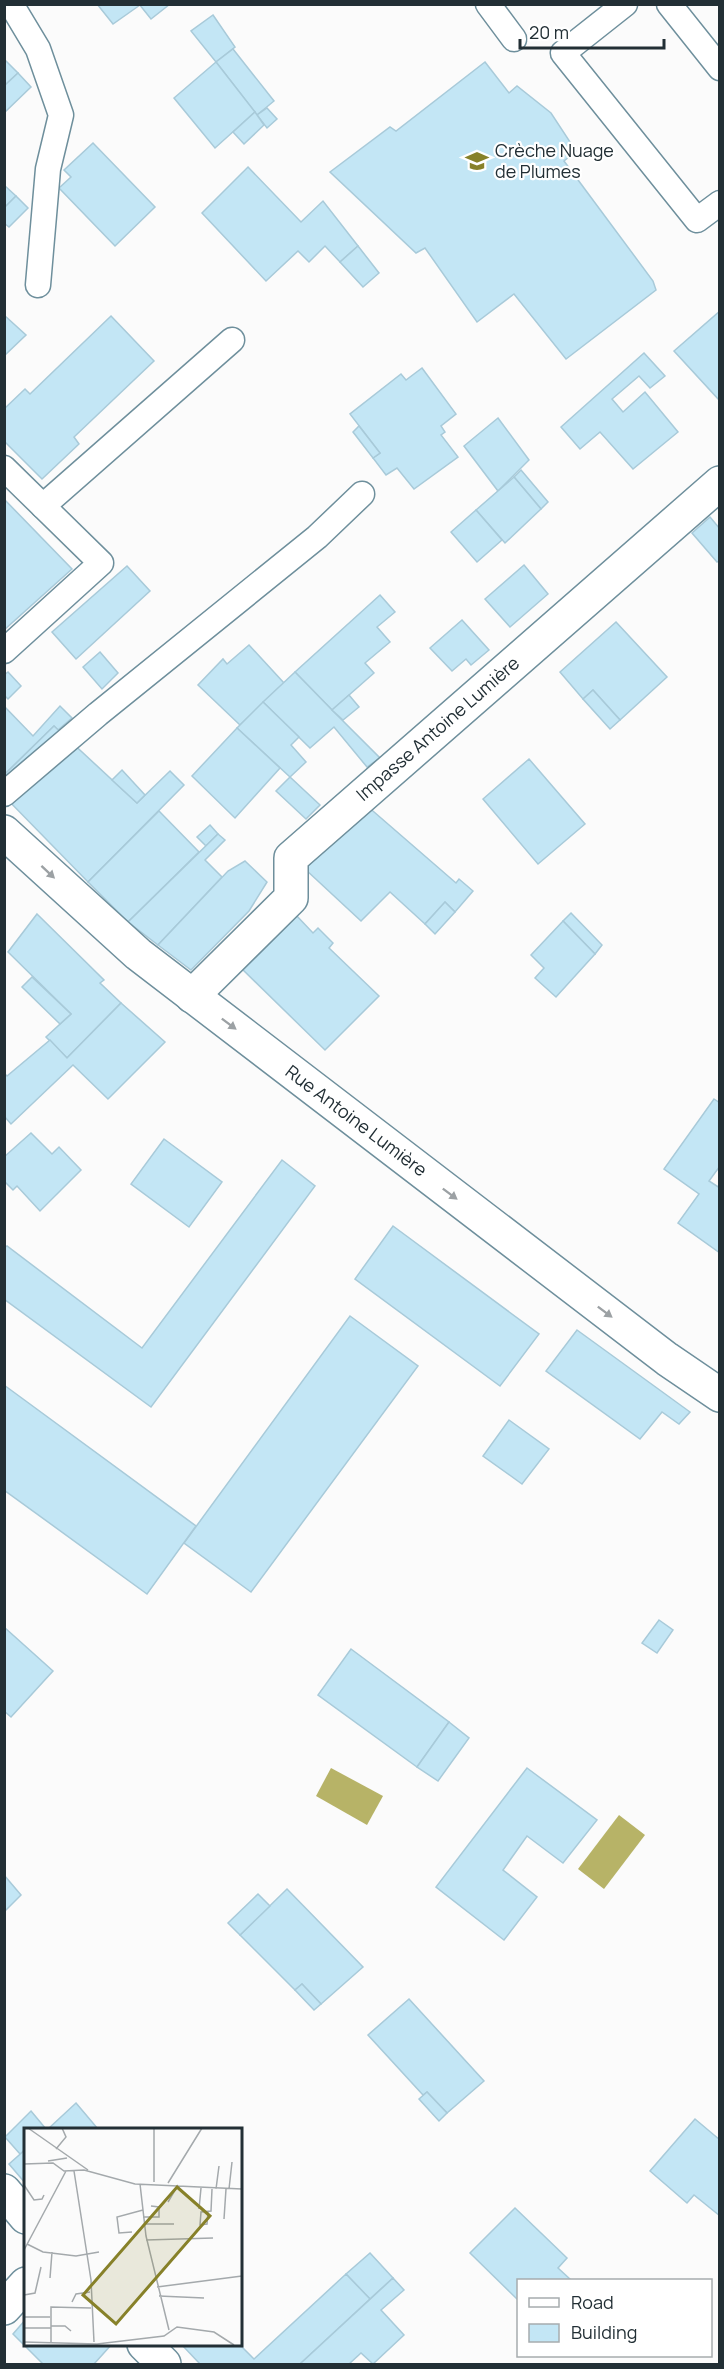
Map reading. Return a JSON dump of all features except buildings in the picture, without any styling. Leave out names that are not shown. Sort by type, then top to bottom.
[{"type":"street","name":"Impasse Antoine Lumière","points":[[192,996],[291,898],[291,858],[720,483]]},
{"type":"street","name":"Rue Antoine Lumière","points":[[4,832],[138,954],[667,1359],[720,1395]]},
{"type":"street","points":[[4,2191],[24,2215]]},
{"type":"street","points":[[4,2308],[24,2286]]},
{"type":"street","points":[[146,2345],[164,2364]]},
{"type":"lane","points":[[11,4],[38,50],[61,115],[48,169],[38,285]]},
{"type":"lane","points":[[488,4],[514,39]]},
{"type":"lane","points":[[625,4],[563,53],[697,220],[720,203]]},
{"type":"lane","points":[[669,4],[720,68]]},
{"type":"lane","points":[[43,506],[232,340]]},
{"type":"lane","points":[[4,468],[101,563],[4,651]]},
{"type":"lane","points":[[4,794],[98,714],[316,537],[362,494]]},
{"type":"shaded area","points":[[331,1768],[383,1796],[367,1825],[316,1796]]},
{"type":"shaded area","points":[[619,1815],[645,1835],[604,1889],[578,1869]]},
{"type":"place","name":"Crèche Nuage de Plumes","points":[[477,161]]}]
